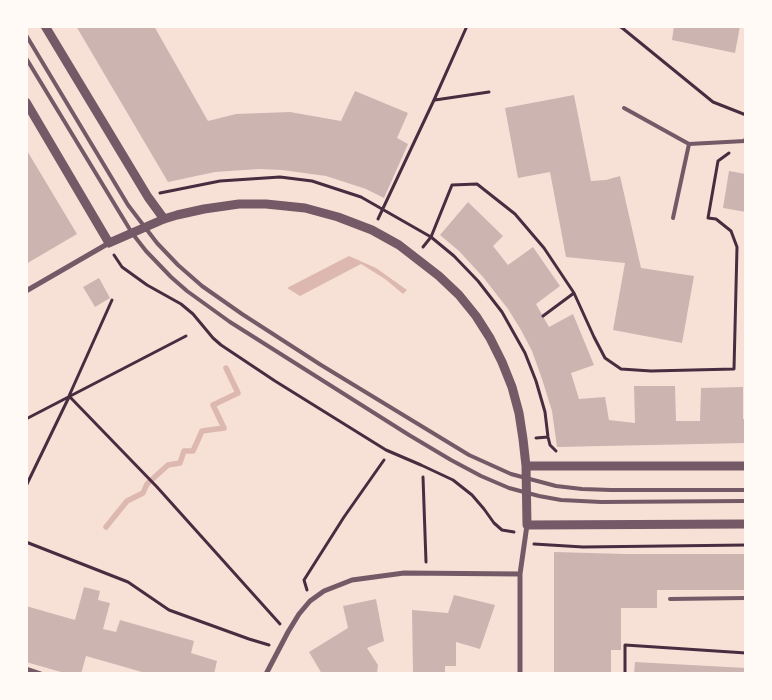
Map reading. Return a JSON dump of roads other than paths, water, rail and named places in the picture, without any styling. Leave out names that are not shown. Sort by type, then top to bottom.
[{"type":"street","points":[[45,26],[148,197],[164,219]]},
{"type":"street","points":[[26,102],[109,243]]},
{"type":"street","points":[[26,292],[109,243],[164,219],[204,209],[239,204],[266,204],[305,208],[372,230],[399,244],[416,256],[459,295],[476,316],[498,354],[512,387],[519,413],[526,466],[527,525],[520,574],[520,674]]},
{"type":"street","points":[[526,466],[746,466]]},
{"type":"street","points":[[527,525],[746,524]]},
{"type":"street","points":[[266,674],[299,614],[310,601],[324,591],[352,580],[404,573],[520,574]]},
{"type":"street","points":[[26,670],[41,674]]},
{"type":"lane","points":[[26,36],[128,205],[156,243],[202,286],[242,314],[415,424],[469,455],[511,474],[556,486],[611,490],[746,490]]},
{"type":"lane","points":[[26,58],[132,233],[171,277],[224,318],[451,460],[508,488],[561,500],[582,502],[746,501]]},
{"type":"lane","points":[[624,108],[689,144],[746,141]]},
{"type":"lane","points":[[673,218],[689,144]]},
{"type":"lane","points":[[670,599],[746,598]]},
{"type":"waterway","points":[[106,527],[127,501],[143,493],[147,484],[168,465],[180,463],[184,451],[193,451],[202,431],[224,428],[213,405],[238,393],[226,368]]}]
